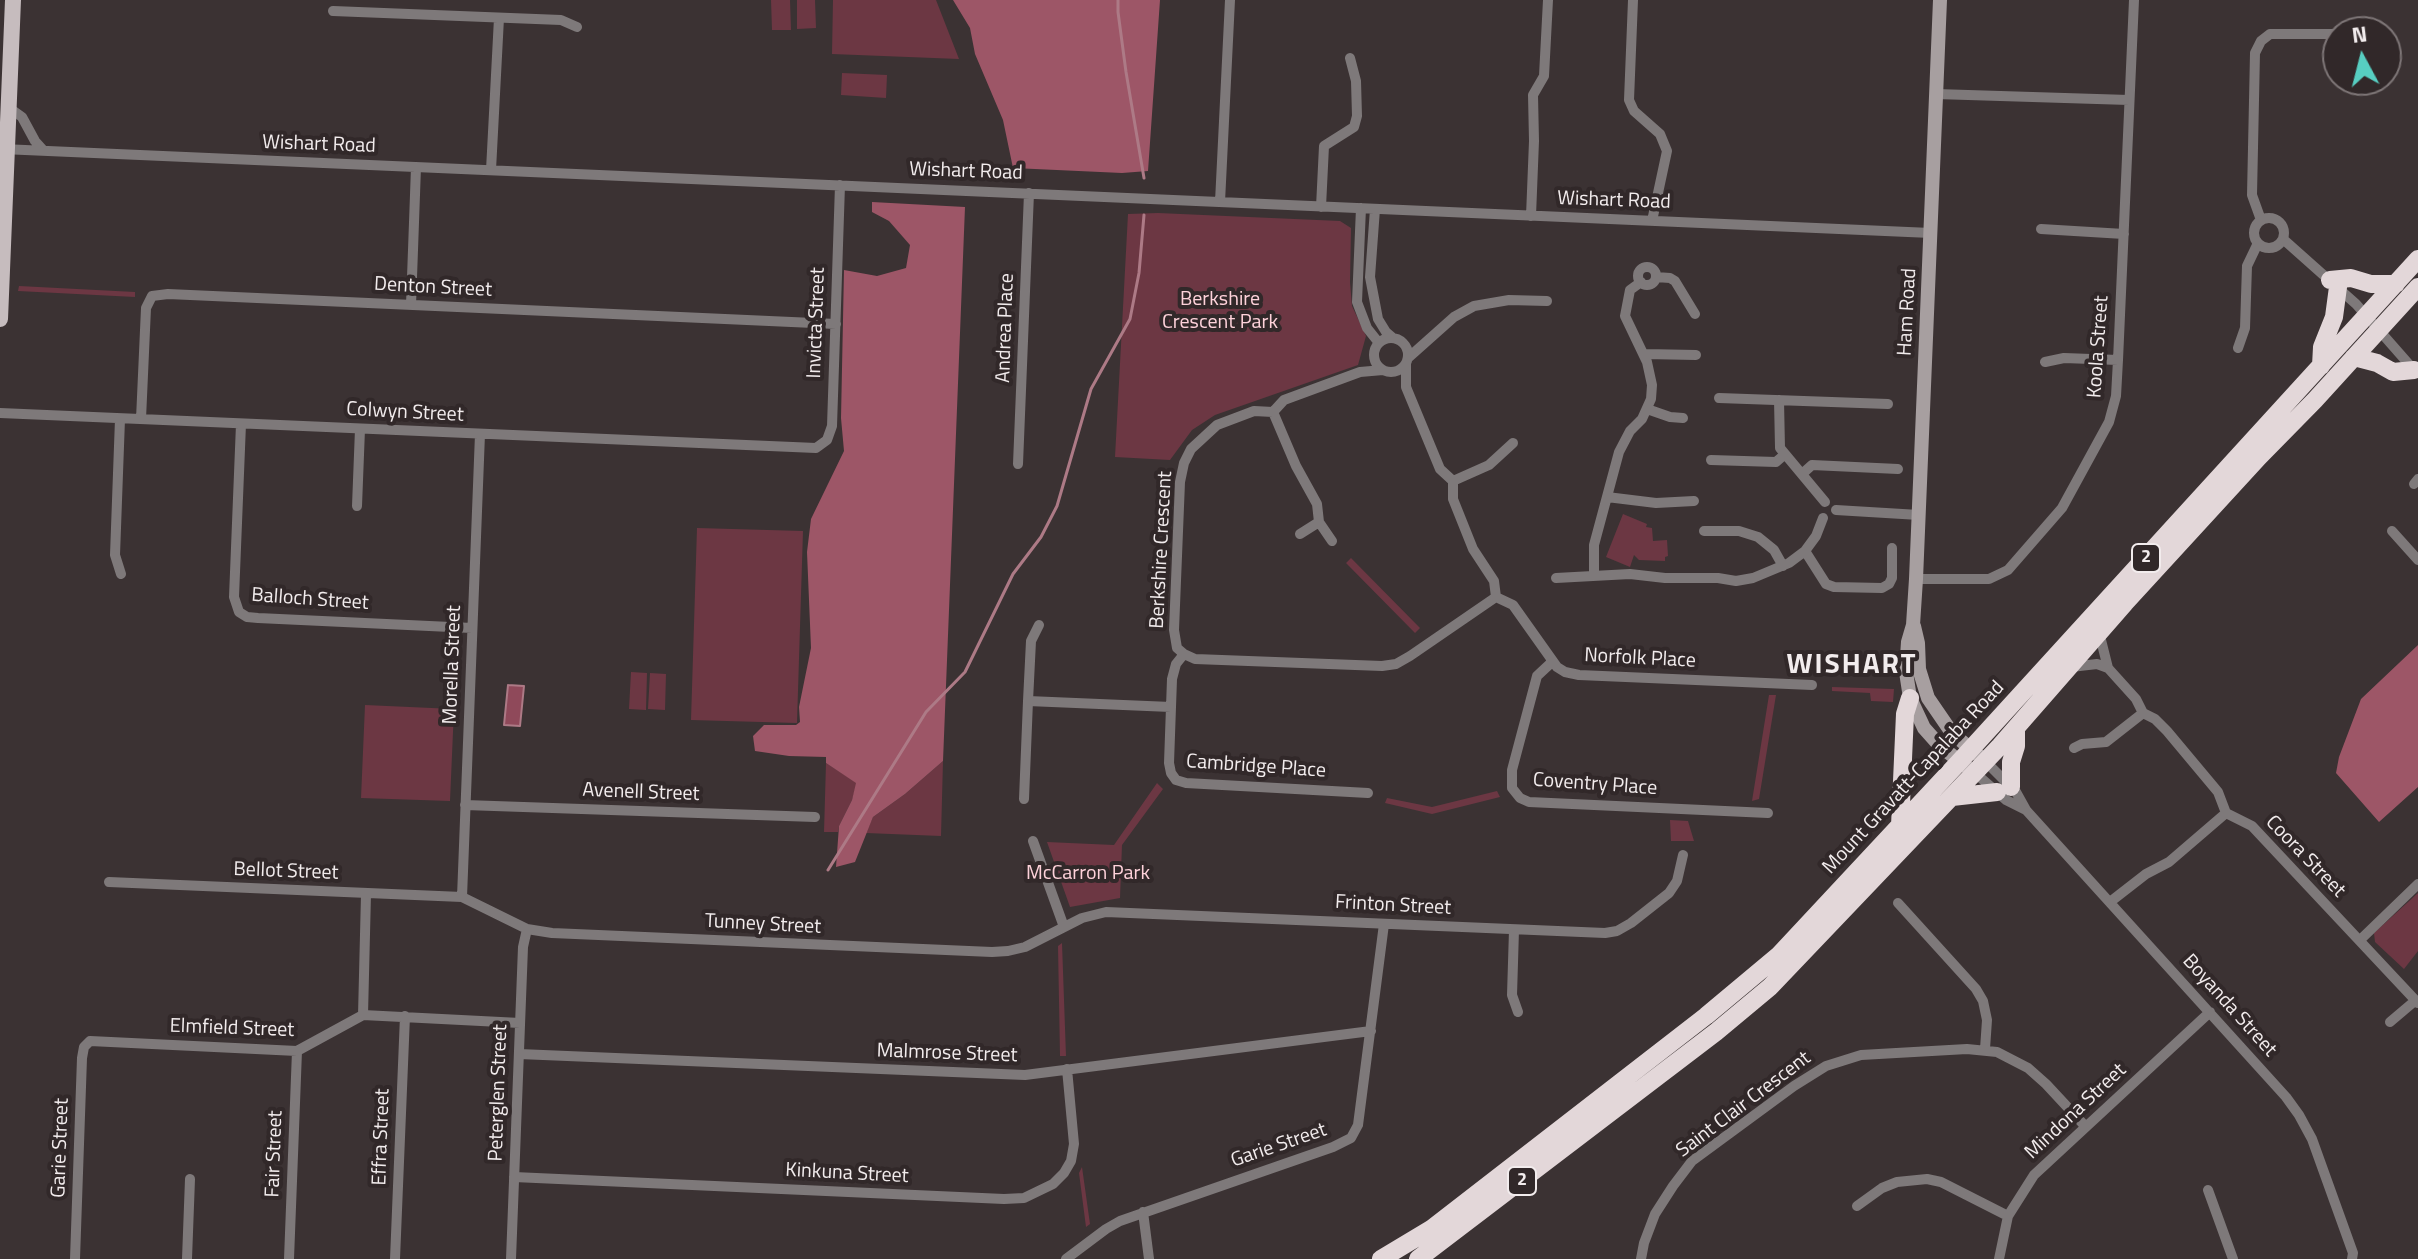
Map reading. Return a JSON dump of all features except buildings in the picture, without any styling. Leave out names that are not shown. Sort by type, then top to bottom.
[{"type":"highway","name":"Mount Gravatt-Capalaba Road","points":[[1381,1259],[1431,1229],[1746,985],[1779,955],[1900,826],[1973,761],[2016,728],[2099,632],[2354,357],[2396,284],[2418,259]]},
{"type":"highway","points":[[2321,366],[2322,347],[2334,317],[2334,284],[2351,278],[2371,284],[2396,284]]},
{"type":"highway","name":"Mount Gravatt-Capalaba Road","points":[[1423,1257],[1756,1000],[1952,797],[1973,761],[2321,366],[2418,287]]},
{"type":"highway","points":[[2354,357],[2377,363],[2393,372],[2416,372]]},
{"type":"highway","points":[[1900,826],[1905,714],[1910,698]]},
{"type":"highway","points":[[1952,797],[2004,789],[2016,746],[2016,728]]},
{"type":"main road","points":[[0,319],[3,150],[13,0]]},
{"type":"street","points":[[1220,202],[1230,0]]},
{"type":"street","points":[[1531,216],[1533,95],[1544,76],[1548,0]]},
{"type":"street","points":[[1633,0],[1629,100],[1634,111],[1660,134],[1667,151],[1652,221]]},
{"type":"street","name":"Ham Road","points":[[1940,0],[1916,579],[1906,672],[1910,698],[1924,728],[1932,738],[1973,761]]},
{"type":"street","name":"Koola Street","points":[[1916,579],[1989,579],[2008,570],[2062,508],[2109,422],[2116,396],[2134,0]]},
{"type":"street","points":[[333,11],[561,20],[577,27]]},
{"type":"street","points":[[491,170],[499,18]]},
{"type":"street","points":[[2261,220],[2252,195],[2255,53],[2261,41],[2270,34],[2322,34]]},
{"type":"street","points":[[1321,207],[1324,146],[1354,127],[1357,116],[1356,81],[1350,58]]},
{"type":"street","points":[[1936,94],[2129,100]]},
{"type":"street","points":[[8,107],[22,117],[44,151]]},
{"type":"street","name":"Wishart Road","points":[[3,150],[1931,233]]},
{"type":"street","points":[[411,305],[416,167]]},
{"type":"street","name":"Invicta Street","points":[[809,449],[822,446],[832,426],[840,185]]},
{"type":"street","name":"Andrea Place","points":[[1018,464],[1029,193]]},
{"type":"street","points":[[1361,208],[1357,302],[1367,328],[1379,343]]},
{"type":"street","points":[[1375,209],[1370,277],[1378,319],[1386,332],[1406,347],[1406,387],[1440,469],[1453,481],[1453,499],[1473,549],[1494,581],[1496,597],[1513,605],[1552,662]]},
{"type":"street","points":[[2238,348],[2245,328],[2247,266],[2258,243],[2255,231],[2261,220],[2268,218],[2280,222],[2283,239],[2274,247],[2264,247],[2258,243]]},
{"type":"street","points":[[2041,229],[2124,234]]},
{"type":"street","points":[[2283,239],[2334,284],[2416,372]]},
{"type":"street","points":[[1594,575],[1594,545],[1623,442],[1642,419],[1652,385],[1645,354],[1625,316],[1630,290],[1641,282],[1638,274],[1644,267],[1653,269],[1656,277],[1675,281],[1695,314]]},
{"type":"street","name":"Denton Street","points":[[141,419],[146,308],[152,296],[168,294],[836,324]]},
{"type":"street","points":[[1387,371],[1400,370],[1425,341],[1454,317],[1474,306],[1509,300],[1547,301]]},
{"type":"street","points":[[1379,343],[1425,341]]},
{"type":"street","points":[[1379,343],[1374,356],[1377,364],[1406,387]]},
{"type":"street","points":[[1645,354],[1696,355]]},
{"type":"street","name":"Berkshire Crescent","points":[[1360,372],[1374,356]]},
{"type":"street","points":[[2045,362],[2064,358],[2118,360]]},
{"type":"street","name":"Berkshire Crescent","points":[[1387,371],[1360,372],[1284,400],[1273,412],[1254,411],[1217,425],[1191,449],[1180,482],[1174,630],[1177,648],[1195,659],[1396,664],[1496,597]]},
{"type":"street","points":[[1719,398],[1888,404]]},
{"type":"street","points":[[1779,400],[1778,443],[1784,455],[1825,502]]},
{"type":"street","points":[[1647,409],[1683,418]]},
{"type":"street","points":[[1273,412],[1296,466],[1317,504],[1319,522],[1332,541]]},
{"type":"street","name":"Colwyn Street","points":[[0,413],[809,449]]},
{"type":"street","points":[[120,419],[115,555],[121,574]]},
{"type":"street","name":"Balloch Street","points":[[241,424],[234,602],[243,616],[472,628]]},
{"type":"street","points":[[357,506],[360,429]]},
{"type":"street","name":"Morella Street","points":[[462,897],[480,434]]},
{"type":"street","points":[[1453,481],[1489,465],[1513,443]]},
{"type":"street","points":[[1711,460],[1776,462],[1784,455]]},
{"type":"street","points":[[1802,474],[1812,465],[1898,469]]},
{"type":"street","points":[[1607,497],[1656,503],[1694,501]]},
{"type":"street","points":[[1836,510],[1919,515]]},
{"type":"street","points":[[1556,578],[1630,574],[1736,581],[1753,578],[1783,566],[1805,551],[1816,536],[1823,518]]},
{"type":"street","points":[[1300,534],[1319,522]]},
{"type":"street","points":[[1704,531],[1739,531],[1758,537],[1774,550],[1783,566]]},
{"type":"street","points":[[2392,531],[2418,560]]},
{"type":"street","points":[[1805,551],[1826,584],[1834,587],[1882,588],[1892,578],[1892,548]]},
{"type":"street","points":[[1024,799],[1031,641],[1039,625]]},
{"type":"street","name":"Ham Road","points":[[1913,625],[1918,643],[1919,669],[1928,698],[1973,761]]},
{"type":"street","name":"Coora Street","points":[[2099,632],[2108,668],[2136,699],[2143,713],[2155,719],[2198,767],[2218,792],[2226,813],[2252,826],[2417,1002]]},
{"type":"street","name":"Cambridge Place","points":[[1184,654],[1176,664],[1172,679],[1169,763],[1176,780],[1368,793]]},
{"type":"street","name":"Norfolk Place","points":[[1552,662],[1565,672],[1579,675],[1812,685]]},
{"type":"street","name":"Coventry Place","points":[[1552,662],[1537,676],[1512,770],[1512,788],[1520,798],[1529,802],[1768,813]]},
{"type":"street","points":[[2071,667],[2097,664],[2108,668]]},
{"type":"street","points":[[1028,701],[1171,707]]},
{"type":"street","points":[[2074,748],[2082,744],[2106,742],[2143,713]]},
{"type":"street","name":"Boyanda Street","points":[[1973,761],[2004,789],[2006,800],[2026,810],[2286,1097],[2312,1139],[2353,1253],[2352,1259]]},
{"type":"street","name":"Avenell Street","points":[[465,805],[815,817]]},
{"type":"street","points":[[2110,902],[2146,874],[2169,862],[2226,813]]},
{"type":"street","points":[[1033,841],[1064,927]]},
{"type":"street","name":"Frinton Street","points":[[1064,927],[1082,918],[1106,912],[1591,934],[1617,931],[1669,893],[1677,881],[1683,855]]},
{"type":"street","name":"Bellot Street","points":[[109,882],[462,897]]},
{"type":"street","points":[[2360,940],[2418,884]]},
{"type":"street","points":[[363,1015],[366,894]]},
{"type":"street","name":"Tunney Street","points":[[462,897],[527,929],[552,933],[992,952],[1025,947],[1064,927]]},
{"type":"street","points":[[1898,903],[1976,989],[1983,1001],[1987,1020],[1985,1049]]},
{"type":"street","name":"Garie Street","points":[[1066,1259],[1106,1229],[1143,1212],[1333,1147],[1351,1138],[1358,1125],[1384,924]]},
{"type":"street","name":"Peterglen Street","points":[[511,1259],[523,947],[527,929]]},
{"type":"street","points":[[1514,930],[1512,995],[1518,1012]]},
{"type":"street","points":[[2390,1022],[2417,1002]]},
{"type":"street","name":"Mindona Street","points":[[1999,1259],[2008,1216],[2034,1175],[2210,1012]]},
{"type":"street","name":"Elmfield Street","points":[[90,1041],[297,1051],[363,1015],[520,1023]]},
{"type":"street","name":"Effra Street","points":[[395,1259],[405,1016]]},
{"type":"street","name":"Malmrose Street","points":[[519,1054],[1025,1075],[1371,1031]]},
{"type":"street","name":"Garie Street","points":[[75,1259],[82,1058],[84,1047],[90,1041]]},
{"type":"street","name":"Saint Clair Crescent","points":[[1641,1259],[1655,1214],[1692,1161],[1794,1086],[1826,1066],[1861,1055],[1985,1049],[2028,1068],[2085,1126]]},
{"type":"street","name":"Fair Street","points":[[289,1259],[297,1051]]},
{"type":"street","name":"Kinkuna Street","points":[[514,1177],[988,1199],[1024,1198],[1053,1184],[1071,1161],[1074,1144],[1067,1069]]},
{"type":"street","points":[[187,1259],[190,1179]]},
{"type":"street","points":[[1857,1206],[1882,1188],[1897,1182],[1927,1179],[1941,1182],[2008,1216]]},
{"type":"street","points":[[2208,1190],[2233,1259]]},
{"type":"street","points":[[1143,1212],[1149,1259]]},
{"type":"green space","points":[[771,0],[790,0],[791,30],[772,30]]},
{"type":"green space","points":[[797,0],[815,0],[816,28],[797,29]]},
{"type":"green space","points":[[833,0],[936,0],[959,59],[832,54]]},
{"type":"green space","points":[[842,73],[887,75],[886,98],[841,95]]},
{"type":"green space","name":"Berkshire Crescent Park","points":[[1128,214],[1340,221],[1351,228],[1352,306],[1366,336],[1358,365],[1215,415],[1192,430],[1170,460],[1115,457]]},
{"type":"green space","points":[[19,286],[135,292],[135,297],[18,291]]},
{"type":"green space","points":[[1623,514],[1652,528],[1653,541],[1667,540],[1668,556],[1665,561],[1639,560],[1634,555],[1630,567],[1606,557]]},
{"type":"green space","points":[[697,528],[803,531],[797,723],[691,720]]},
{"type":"green space","points":[[1351,558],[1420,628],[1415,633],[1346,563]]},
{"type":"green space","points":[[631,672],[647,673],[646,710],[629,709]]},
{"type":"green space","points":[[650,673],[666,674],[665,710],[648,709]]},
{"type":"green space","points":[[1832,687],[1894,689],[1893,702],[1871,701],[1870,693],[1832,691]]},
{"type":"green space","points":[[1769,695],[1776,695],[1759,799],[1752,801]]},
{"type":"green space","points":[[365,705],[454,709],[450,801],[361,798]]},
{"type":"green space","points":[[943,761],[941,836],[866,833],[873,817]]},
{"type":"green space","points":[[826,763],[857,783],[838,832],[824,832]]},
{"type":"green space","name":"McCarron Park","points":[[1157,783],[1163,789],[1122,845],[1120,898],[1070,907],[1047,842],[1114,845]]},
{"type":"green space","points":[[1497,791],[1500,797],[1432,814],[1385,803],[1387,798],[1432,807]]},
{"type":"green space","points":[[1670,820],[1688,821],[1694,841],[1671,841]]},
{"type":"green space","points":[[2418,893],[2418,951],[2404,969],[2375,942],[2374,933]]},
{"type":"green space","points":[[1062,943],[1066,1056],[1060,1056],[1058,946]]},
{"type":"green space","points":[[1082,1167],[1090,1224],[1086,1227],[1079,1173]]},
{"type":"shaded area","points":[[953,0],[1160,0],[1148,171],[1122,173],[1013,168],[1003,120],[975,54],[970,28]]},
{"type":"shaded area","points":[[872,202],[965,207],[943,761],[873,817],[855,862],[836,867],[839,826],[852,800],[856,783],[826,763],[826,757],[755,751],[753,736],[764,725],[796,725],[800,722],[799,707],[811,648],[807,552],[811,519],[844,451],[841,418],[844,270],[877,276],[906,268],[910,245],[889,221],[872,212]]},
{"type":"shaded area","points":[[2418,645],[2418,787],[2379,822],[2336,773],[2339,757],[2361,699]]},
{"type":"shaded area","points":[[508,685],[524,686],[520,726],[504,725]]},
{"type":"waterway","points":[[1118,0],[1126,72],[1144,178]]},
{"type":"waterway","points":[[828,870],[926,712],[965,672],[1013,574],[1041,537],[1057,506],[1091,389],[1130,319],[1139,273],[1144,215]]},
{"type":"district","name":"WISHART","points":[[1852,666]]}]
